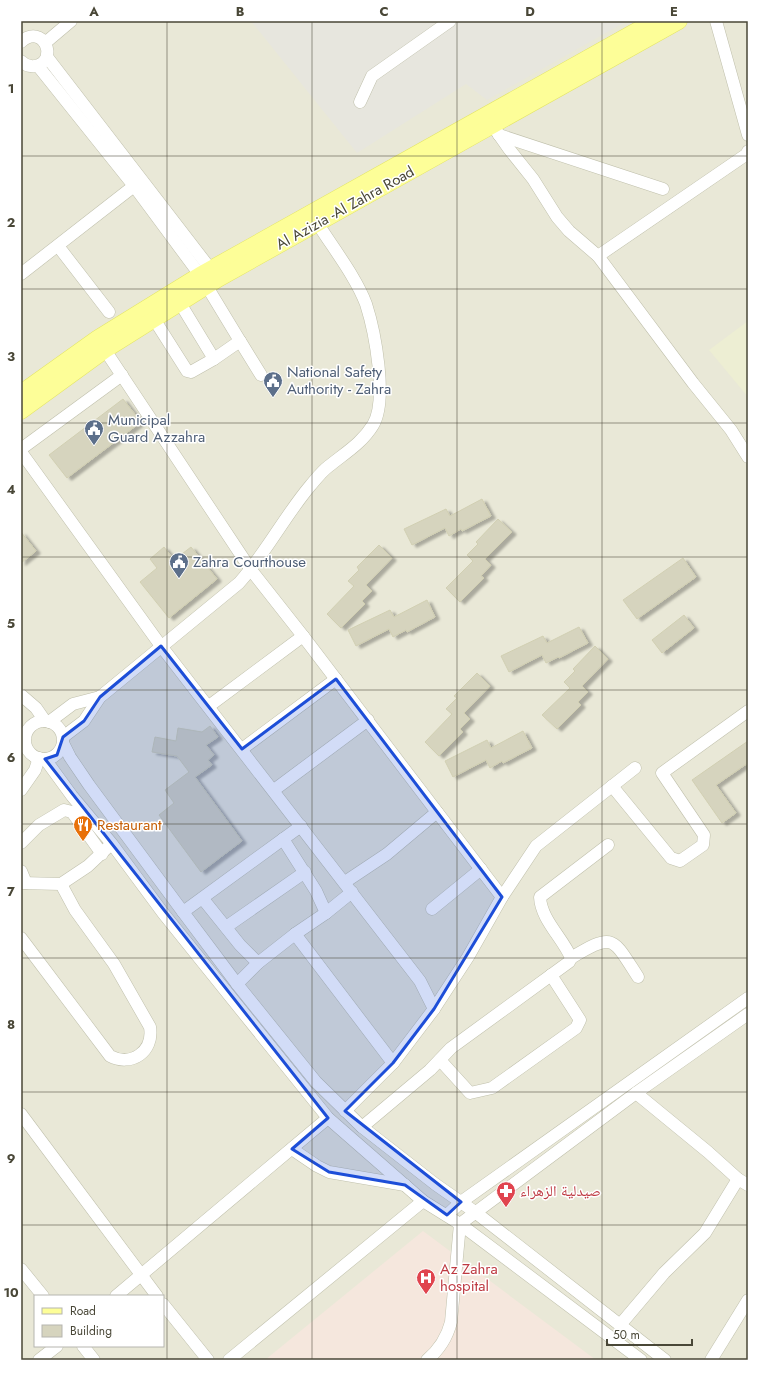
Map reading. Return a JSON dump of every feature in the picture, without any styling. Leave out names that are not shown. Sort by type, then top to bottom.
[{"type":"main road","name":"Al Azizia -Al Zahra Road","points":[[21,393],[98,338],[492,125],[654,21]]},
{"type":"main road","name":"Al Azizia -Al Zahra Road","points":[[21,411],[105,350],[180,303],[209,277],[318,224],[679,21]]},
{"type":"street","points":[[45,43],[72,21]]},
{"type":"street","points":[[360,102],[372,76],[450,21]]},
{"type":"street","points":[[716,21],[748,135]]},
{"type":"street","points":[[23,37],[36,37],[45,43],[47,47],[47,57],[209,277],[240,341],[261,375]]},
{"type":"street","points":[[47,57],[27,66],[134,186],[209,277]]},
{"type":"street","points":[[492,125],[663,189]]},
{"type":"street","points":[[492,125],[533,179],[557,217],[569,231],[598,256],[693,383],[731,430],[748,457]]},
{"type":"street","points":[[598,256],[747,154],[748,151]]},
{"type":"street","points":[[21,274],[134,186]]},
{"type":"street","points":[[21,790],[42,759],[57,755],[63,740],[84,721],[100,697],[239,583],[251,570],[301,497],[327,467],[362,440],[374,424],[380,408],[381,393],[366,304],[355,283],[318,224]]},
{"type":"street","points":[[58,246],[108,312]]},
{"type":"street","points":[[180,303],[214,359]]},
{"type":"street","points":[[154,319],[187,371],[190,372],[214,359],[240,341]]},
{"type":"street","points":[[105,350],[251,570],[502,896]]},
{"type":"street","points":[[122,375],[21,450],[161,646],[420,980],[434,1009]]},
{"type":"street","points":[[209,706],[303,636]]},
{"type":"street","points":[[242,749],[336,679]]},
{"type":"street","points":[[21,695],[36,708],[47,721],[60,729],[70,757],[89,786],[238,984],[316,1082],[362,1127],[435,1184],[475,1212],[665,1360]]},
{"type":"street","points":[[100,697],[74,704],[47,721],[33,725],[23,737],[31,754],[42,759],[112,844],[163,913],[328,1118],[423,1201],[460,1224],[641,1360]]},
{"type":"street","points":[[612,786],[671,858],[680,862],[703,845],[704,835],[662,773],[748,711]]},
{"type":"street","points":[[274,790],[368,720]]},
{"type":"street","points":[[345,1111],[394,1063],[434,1009],[468,957],[502,896],[536,846],[635,768]]},
{"type":"street","points":[[21,842],[39,825],[64,810],[72,812],[102,854]]},
{"type":"street","points":[[345,882],[387,854],[437,812]]},
{"type":"street","points":[[183,912],[302,826]]},
{"type":"street","points":[[283,839],[305,872],[326,913]]},
{"type":"street","points":[[21,871],[24,883],[61,884],[88,866],[112,844]]},
{"type":"street","points":[[571,958],[555,933],[540,903],[540,897],[608,846]]},
{"type":"street","points":[[432,909],[481,869]]},
{"type":"street","points":[[226,927],[305,872]]},
{"type":"street","points":[[21,938],[110,1056],[120,1061],[132,1059],[143,1052],[149,1045],[151,1034],[150,1027],[114,964],[75,910],[61,884]]},
{"type":"street","points":[[238,984],[258,963],[352,892]]},
{"type":"street","points":[[203,899],[248,955],[258,963]]},
{"type":"street","points":[[295,934],[394,1063]]},
{"type":"street","points":[[362,1127],[430,1070],[451,1048],[571,958],[593,944],[604,940],[610,941],[618,948],[638,977]]},
{"type":"street","points":[[440,1060],[470,1093],[475,1093],[492,1088],[576,1028],[580,1020],[551,974]]},
{"type":"street","points":[[447,1215],[461,1202],[747,999]]},
{"type":"street","points":[[427,1360],[438,1350],[448,1335],[452,1322],[460,1224],[636,1094],[748,1014]]},
{"type":"street","points":[[620,1325],[664,1273],[704,1233],[743,1182],[636,1094]]},
{"type":"street","points":[[21,1114],[156,1295]]},
{"type":"street","points":[[117,1295],[328,1118]]},
{"type":"street","points":[[292,1149],[316,1166],[329,1172],[405,1185]]},
{"type":"street","points":[[229,1360],[423,1201]]},
{"type":"street","points":[[21,1269],[42,1295]]},
{"type":"street","points":[[711,1360],[748,1300]]},
{"type":"street","points":[[164,1305],[208,1360]]},
{"type":"street","points":[[39,1360],[56,1347]]},
{"type":"street","points":[[84,1347],[94,1360]]},
{"type":"highlighted area","points":[[161,646],[242,749],[336,679],[502,897],[434,1009],[393,1063],[345,1111],[461,1202],[447,1215],[405,1185],[329,1172],[292,1149],[328,1118],[45,759],[57,755],[63,737],[84,721],[100,697]]},
{"type":"shaded area","points":[[21,21],[748,21],[748,1360],[21,1360]]},
{"type":"shaded area","points":[[251,21],[627,21],[487,100],[466,84],[357,153]]},
{"type":"shaded area","points":[[748,321],[748,397],[709,350]]},
{"type":"shaded area","name":"Az Zahra hospital","points":[[423,1231],[596,1360],[265,1360]]},
{"type":"building","points":[[123,399],[141,422],[67,478],[49,455]]},
{"type":"building","points":[[482,499],[491,516],[449,536],[445,528],[412,545],[404,529],[446,509],[450,516]]},
{"type":"building","points":[[498,519],[512,532],[485,559],[491,565],[481,576],[484,578],[460,602],[446,588],[473,561],[467,555],[478,544],[476,542]]},
{"type":"building","points":[[21,532],[36,551],[21,563]]},
{"type":"building","points":[[379,545],[392,558],[366,585],[372,591],[362,601],[365,604],[341,628],[327,614],[354,586],[348,581],[359,570],[357,567]]},
{"type":"building","points":[[164,547],[174,560],[191,547],[217,579],[169,618],[140,582],[157,568],[150,559]]},
{"type":"building","points":[[683,558],[696,577],[637,619],[623,600]]},
{"type":"building","points":[[427,600],[435,617],[407,632],[406,630],[393,637],[389,629],[356,646],[348,630],[390,610],[394,617]]},
{"type":"building","points":[[684,615],[694,628],[662,653],[652,640]]},
{"type":"building","points":[[579,627],[588,643],[546,663],[542,655],[509,672],[501,656],[543,636],[547,643]]},
{"type":"building","points":[[595,646],[608,659],[582,686],[588,692],[578,702],[581,705],[557,729],[542,715],[570,688],[564,682],[575,671],[573,669]]},
{"type":"building","points":[[477,673],[490,686],[464,713],[470,719],[460,729],[463,732],[439,756],[425,742],[452,714],[446,709],[457,698],[454,696]]},
{"type":"building","points":[[210,726],[218,737],[206,745],[214,755],[208,760],[212,765],[195,777],[242,841],[201,872],[159,815],[174,803],[165,790],[189,772],[177,756],[152,752],[155,737],[176,741],[178,728],[202,732]]},
{"type":"building","points":[[523,731],[532,748],[490,768],[486,760],[453,777],[445,761],[487,740],[491,748]]},
{"type":"building","points":[[748,741],[748,763],[716,785],[736,813],[722,823],[692,780]]},
{"type":"place","name":"National Safety Authority - Zahra","points":[[273,398]]},
{"type":"place","name":"Municipal Guard Azzahra","points":[[94,446]]},
{"type":"place","name":"Zahra Courthouse","points":[[179,579]]},
{"type":"place","name":"Restaurant","points":[[83,842]]},
{"type":"place","name":"صيدلية الزهراء","points":[[506,1208]]},
{"type":"place","name":"Az Zahra hospital","points":[[426,1295]]}]
